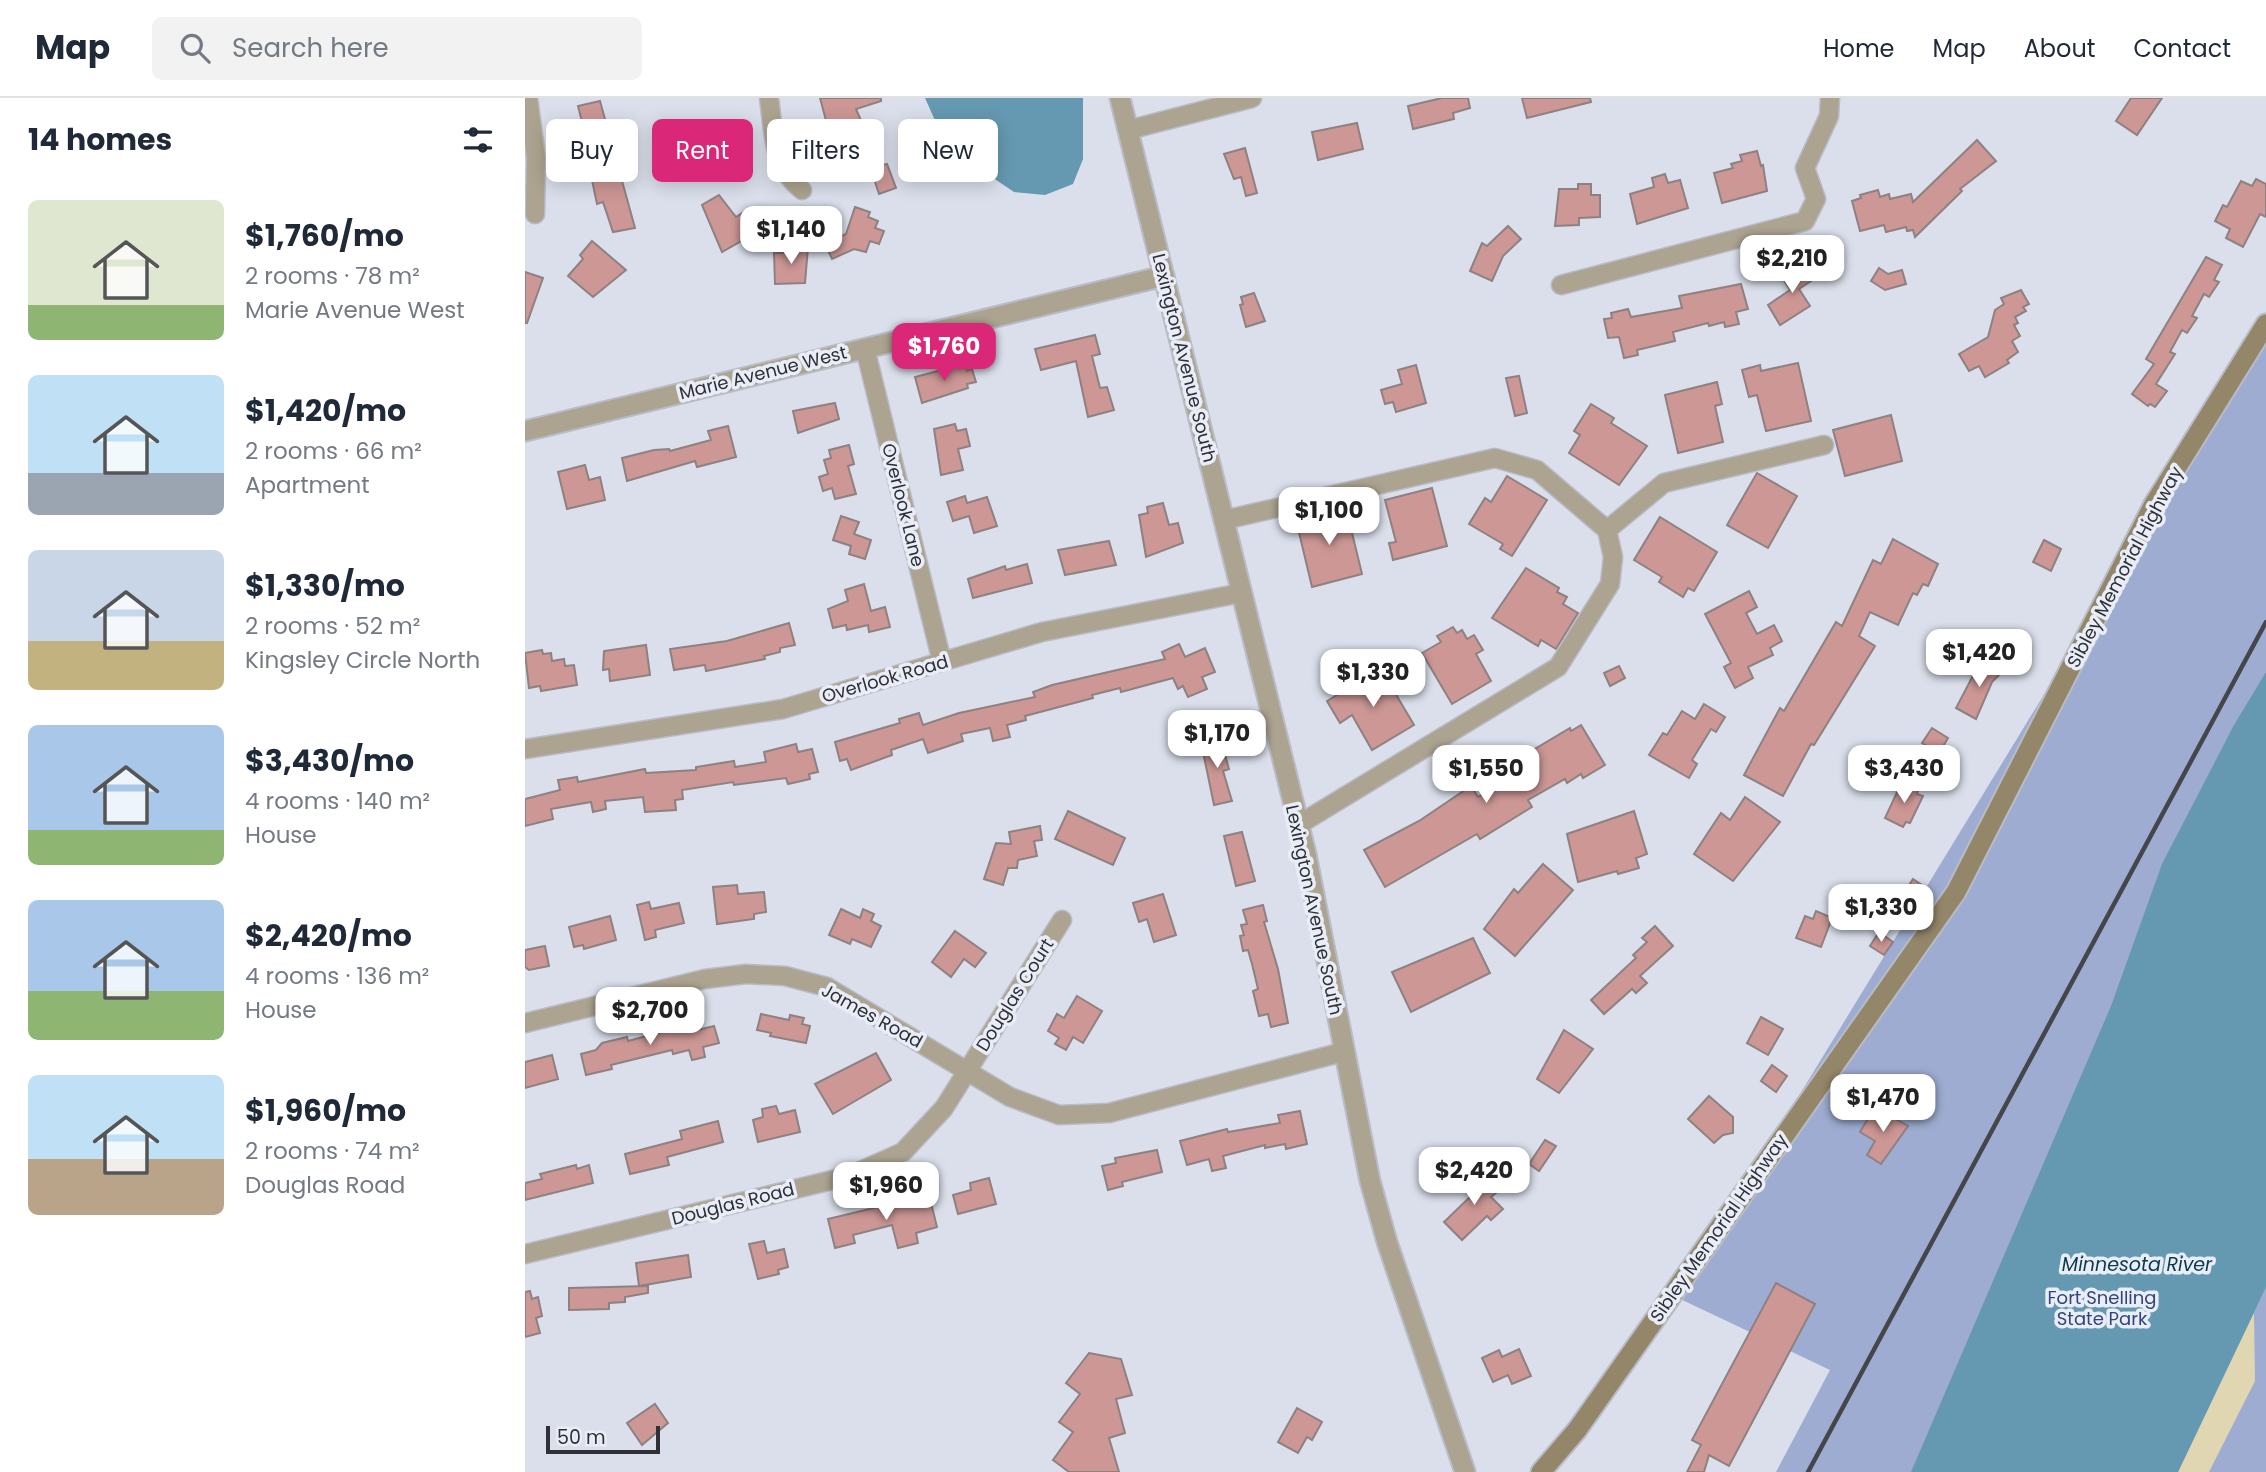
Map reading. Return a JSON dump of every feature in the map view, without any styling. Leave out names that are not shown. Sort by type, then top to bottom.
[{"type":"main road","name":"Sibley Memorial Highway","points":[[1541,1472],[1577,1430],[1956,892],[2154,504],[2266,324]]},
{"type":"street","points":[[528,98],[536,158],[535,214]]},
{"type":"street","points":[[769,98],[776,157],[788,179],[802,190]]},
{"type":"street","name":"Lexington Avenue South","points":[[1119,98],[1298,825],[1343,1052],[1387,1242],[1465,1472]]},
{"type":"street","points":[[1128,130],[1252,98]]},
{"type":"street","points":[[1561,285],[1805,222],[1816,199],[1805,168],[1829,116],[1830,98]]},
{"type":"street","name":"Marie Avenue West","points":[[525,431],[1164,276]]},
{"type":"street","name":"Overlook Lane","points":[[865,348],[942,662]]},
{"type":"street","points":[[1607,530],[1664,483],[1824,445]]},
{"type":"street","points":[[1224,520],[1495,458],[1537,470],[1607,530],[1613,557],[1609,584],[1558,667],[1298,825]]},
{"type":"street","name":"Overlook Road","points":[[525,749],[783,709],[1042,632],[1241,593]]},
{"type":"street","name":"Douglas Court","points":[[968,1070],[1062,920]]},
{"type":"street","name":"James Road","points":[[525,1023],[705,979],[746,974],[785,976],[827,988],[968,1070]]},
{"type":"street","points":[[968,1070],[1010,1097],[1059,1115],[1109,1113],[1343,1052]]},
{"type":"street","name":"Douglas Road","points":[[525,1254],[849,1176],[903,1152],[944,1108],[968,1070]]},
{"type":"green space","name":"Fort Snelling State Park","points":[[2266,331],[2266,1472],[1776,1472],[1830,1370],[1676,1297]]},
{"type":"sand","points":[[2254,1313],[2255,1381],[2209,1472],[2178,1472]]},
{"type":"water","points":[[925,98],[1083,98],[1083,159],[1073,184],[1045,195],[1014,192],[998,181],[998,119],[934,119]]},
{"type":"water","name":"Minnesota River","points":[[2266,672],[2266,1287],[2178,1472],[1911,1472],[2111,1006],[2162,864],[2234,725]]},
{"type":"building","points":[[820,98],[881,98],[881,101],[856,109],[860,119],[826,119]]},
{"type":"building","points":[[1442,98],[1468,98],[1470,108],[1453,113],[1454,119],[1413,129],[1408,106]]},
{"type":"building","points":[[1522,98],[1590,98],[1591,102],[1527,118]]},
{"type":"building","points":[[2131,98],[2162,98],[2137,135],[2116,121]]},
{"type":"building","points":[[600,101],[605,119],[581,119],[578,106]]},
{"type":"building","points":[[1357,123],[1363,149],[1318,160],[1312,132]]},
{"type":"building","points":[[1977,140],[1996,161],[1960,189],[1962,191],[1915,237],[1913,230],[1907,231],[1906,227],[1886,232],[1884,225],[1860,231],[1852,201],[1861,198],[1860,195],[1878,190],[1880,197],[1889,194],[1890,199],[1911,194],[1913,202]]},
{"type":"building","points":[[1245,148],[1257,193],[1246,196],[1241,177],[1234,179],[1224,154]]},
{"type":"building","points":[[1757,151],[1761,166],[1763,165],[1767,191],[1722,203],[1714,173],[1733,168],[1731,164],[1742,161],[1740,155]]},
{"type":"building","points":[[887,164],[896,188],[879,194],[875,182],[884,182],[884,165]]},
{"type":"building","points":[[1665,174],[1668,183],[1680,180],[1688,208],[1637,224],[1630,194],[1654,187],[1652,178]]},
{"type":"building","points":[[2256,179],[2266,184],[2266,217],[2260,214],[2243,247],[2226,238],[2230,229],[2215,221],[2223,205],[2227,207],[2241,181],[2252,186]]},
{"type":"building","points":[[592,182],[622,182],[635,228],[613,232],[603,202],[597,204]]},
{"type":"building","points":[[1578,184],[1591,184],[1591,195],[1600,195],[1600,217],[1579,218],[1579,225],[1555,226],[1559,189],[1578,189]]},
{"type":"building","points":[[719,195],[736,217],[744,212],[755,233],[722,252],[702,205]]},
{"type":"building","points":[[855,207],[870,212],[868,217],[878,221],[875,228],[884,231],[879,244],[870,241],[866,252],[854,249],[832,259],[825,244],[846,234]]},
{"type":"building","points":[[1508,226],[1521,239],[1503,256],[1492,281],[1470,271],[1482,243],[1487,246]]},
{"type":"building","points":[[592,241],[626,270],[593,297],[568,276],[583,259],[580,255]]},
{"type":"building","points":[[808,247],[805,283],[775,284],[774,253],[789,253],[789,248]]},
{"type":"building","points":[[2206,257],[2222,265],[2214,280],[2219,282],[2209,297],[2204,294],[2192,316],[2197,318],[2187,333],[2182,330],[2170,352],[2175,354],[2156,384],[2167,391],[2155,407],[2150,404],[2148,406],[2132,394],[2154,364],[2146,359]]},
{"type":"building","points":[[1804,263],[1814,279],[1799,289],[1810,306],[1780,325],[1768,305],[1790,290],[1782,277]]},
{"type":"building","points":[[1879,268],[1888,274],[1902,270],[1906,284],[1885,290],[1871,281]]},
{"type":"building","points":[[525,272],[543,278],[527,323],[525,323]]},
{"type":"building","points":[[1741,284],[1748,309],[1736,312],[1739,324],[1725,327],[1724,322],[1709,326],[1708,323],[1673,332],[1675,341],[1637,350],[1638,355],[1624,358],[1619,337],[1608,338],[1604,319],[1612,318],[1611,313],[1628,309],[1631,317],[1682,308],[1679,296]]},
{"type":"building","points":[[2021,290],[2029,304],[2023,307],[2026,311],[2015,317],[2018,323],[2014,325],[2020,336],[2012,341],[2018,352],[2007,360],[2009,363],[1985,377],[1979,366],[1969,371],[1959,354],[1988,337],[1995,310],[2004,304],[2001,298]]},
{"type":"building","points":[[1254,293],[1265,321],[1246,327],[1240,305],[1243,304],[1241,297]]},
{"type":"building","points":[[1095,335],[1100,354],[1092,356],[1100,388],[1107,387],[1114,410],[1088,417],[1076,361],[1041,370],[1035,349]]},
{"type":"building","points":[[1798,363],[1811,421],[1766,431],[1757,395],[1749,397],[1742,370],[1760,365],[1761,371]]},
{"type":"building","points":[[965,364],[967,371],[972,369],[976,382],[967,384],[968,388],[922,403],[915,377]]},
{"type":"building","points":[[1416,365],[1426,403],[1396,412],[1393,402],[1385,404],[1381,390],[1402,384],[1398,370]]},
{"type":"building","points":[[1519,376],[1527,413],[1515,416],[1506,378]]},
{"type":"building","points":[[1717,382],[1722,404],[1715,406],[1723,442],[1678,453],[1665,395]]},
{"type":"building","points":[[835,403],[839,419],[798,433],[793,411]]},
{"type":"building","points":[[1591,404],[1614,418],[1611,423],[1647,446],[1619,485],[1569,453],[1580,435],[1574,431]]},
{"type":"building","points":[[1891,415],[1902,461],[1845,476],[1833,430]]},
{"type":"building","points":[[955,424],[957,431],[966,429],[970,446],[958,449],[963,470],[941,475],[934,429]]},
{"type":"building","points":[[728,426],[736,457],[697,467],[695,461],[627,481],[622,458],[654,450],[670,451],[711,440],[708,431]]},
{"type":"building","points":[[849,445],[854,464],[848,466],[856,494],[835,499],[832,488],[823,491],[819,477],[828,474],[824,460],[831,458],[829,450]]},
{"type":"building","points":[[585,465],[589,480],[600,477],[605,500],[567,509],[558,472]]},
{"type":"building","points":[[1757,473],[1797,496],[1768,548],[1727,525]]},
{"type":"building","points":[[1507,476],[1547,500],[1512,556],[1500,549],[1503,544],[1469,524],[1485,498],[1491,502]]},
{"type":"building","points":[[1432,488],[1447,546],[1393,560],[1389,543],[1396,542],[1385,500]]},
{"type":"building","points":[[965,496],[967,503],[987,497],[997,526],[974,533],[969,516],[953,521],[947,502]]},
{"type":"building","points":[[1163,503],[1169,525],[1178,523],[1183,543],[1146,557],[1139,515],[1148,513],[1147,507]]},
{"type":"building","points":[[1346,508],[1362,574],[1312,587],[1296,520]]},
{"type":"building","points":[[841,516],[859,522],[854,534],[871,540],[865,559],[849,554],[851,546],[833,540]]},
{"type":"building","points":[[1660,517],[1717,552],[1694,591],[1688,588],[1683,597],[1659,582],[1662,577],[1634,560]]},
{"type":"building","points":[[1893,539],[1938,564],[1928,586],[1923,584],[1917,595],[1913,593],[1898,625],[1870,612],[1859,636],[1875,646],[1814,745],[1811,744],[1783,796],[1744,775],[1780,708],[1784,711],[1836,622],[1842,626],[1873,560],[1881,564]]},
{"type":"building","points":[[2044,540],[2061,549],[2051,571],[2033,562]]},
{"type":"building","points":[[1109,541],[1116,565],[1065,575],[1058,550]]},
{"type":"building","points":[[1027,564],[1032,583],[973,598],[968,579],[1005,566],[1006,570]]},
{"type":"building","points":[[1526,568],[1559,588],[1557,592],[1567,597],[1563,604],[1578,613],[1556,649],[1541,640],[1538,646],[1492,618]]},
{"type":"building","points":[[864,584],[871,611],[885,607],[890,627],[869,632],[868,625],[847,630],[846,625],[833,628],[828,609],[848,601],[845,590]]},
{"type":"building","points":[[1749,591],[1757,607],[1746,613],[1757,634],[1774,625],[1782,641],[1770,648],[1773,655],[1748,667],[1753,678],[1735,688],[1724,667],[1731,663],[1705,614]]},
{"type":"building","points":[[789,623],[795,645],[780,648],[780,652],[764,656],[765,659],[706,671],[705,665],[674,670],[670,649],[727,641]]},
{"type":"building","points":[[1453,627],[1457,633],[1462,630],[1467,639],[1474,635],[1483,650],[1476,654],[1491,681],[1452,704],[1422,653],[1441,642],[1437,636]]},
{"type":"building","points":[[1179,644],[1185,657],[1205,648],[1215,672],[1202,677],[1207,689],[1188,697],[1183,686],[1178,689],[1173,678],[1121,692],[1120,688],[1092,695],[1093,698],[1025,716],[1026,720],[1007,725],[1010,737],[993,741],[990,728],[961,734],[963,741],[928,753],[923,739],[891,750],[892,755],[851,770],[847,759],[840,761],[835,742],[900,723],[899,719],[919,713],[923,725],[959,713],[1035,697],[1033,692],[1052,685],[1165,659],[1162,652]]},
{"type":"building","points":[[646,645],[650,675],[610,681],[609,669],[603,670],[604,651]]},
{"type":"building","points":[[542,650],[543,654],[551,653],[552,661],[564,659],[565,666],[574,665],[577,685],[541,691],[540,686],[529,688],[525,653]]},
{"type":"building","points":[[1991,658],[2003,671],[1992,682],[1976,719],[1956,708],[1975,672]]},
{"type":"building","points":[[1619,666],[1625,678],[1610,686],[1604,673]]},
{"type":"building","points":[[1381,669],[1414,725],[1372,750],[1352,715],[1340,723],[1327,701]]},
{"type":"building","points":[[1704,704],[1725,717],[1716,732],[1711,729],[1692,760],[1697,764],[1689,778],[1649,755],[1663,733],[1667,735],[1682,711],[1695,719]]},
{"type":"building","points":[[1581,725],[1605,765],[1583,778],[1581,774],[1567,783],[1565,779],[1528,800],[1532,807],[1480,839],[1477,834],[1385,887],[1364,850],[1419,821],[1471,786],[1478,797],[1498,785],[1491,775],[1570,728],[1571,731]]},
{"type":"building","points":[[1932,728],[1948,738],[1939,753],[1922,743]]},
{"type":"building","points":[[1220,737],[1229,769],[1223,771],[1232,801],[1214,805],[1201,742]]},
{"type":"building","points":[[796,744],[798,752],[812,749],[818,772],[809,774],[810,779],[788,784],[786,778],[734,785],[733,782],[682,790],[683,799],[675,800],[676,810],[645,812],[643,797],[605,801],[606,809],[593,812],[591,802],[551,809],[553,819],[525,826],[525,799],[560,790],[558,780],[577,777],[578,782],[645,769],[646,773],[696,770],[696,767],[734,761],[735,767],[766,762],[764,752]]},
{"type":"building","points":[[1909,783],[1919,788],[1917,794],[1923,796],[1910,823],[1906,822],[1903,827],[1885,818],[1900,786],[1906,789]]},
{"type":"building","points":[[1745,797],[1780,822],[1733,881],[1694,854],[1721,813],[1730,820]]},
{"type":"building","points":[[1068,811],[1125,838],[1113,865],[1055,839]]},
{"type":"building","points":[[1634,811],[1647,854],[1636,858],[1639,868],[1578,882],[1567,834]]},
{"type":"building","points":[[1040,826],[1042,840],[1034,841],[1037,856],[1018,860],[1017,868],[1008,868],[1003,885],[984,879],[996,843],[1011,844],[1009,832]]},
{"type":"building","points":[[1242,832],[1255,881],[1236,886],[1224,836]]},
{"type":"building","points":[[1543,864],[1573,890],[1515,956],[1484,929],[1514,889],[1518,893]]},
{"type":"building","points":[[1913,879],[1928,889],[1918,904],[1903,895]]},
{"type":"building","points":[[737,885],[738,894],[764,892],[766,912],[754,914],[754,919],[717,924],[713,887]]},
{"type":"building","points":[[1163,894],[1176,935],[1154,942],[1147,919],[1139,922],[1133,903]]},
{"type":"building","points":[[649,902],[651,909],[679,903],[684,923],[655,930],[656,937],[645,940],[637,905]]},
{"type":"building","points":[[1263,905],[1267,921],[1264,922],[1278,969],[1288,1023],[1271,1027],[1268,1014],[1259,1016],[1253,991],[1258,989],[1248,950],[1243,951],[1240,936],[1244,935],[1241,925],[1247,924],[1243,910]]},
{"type":"building","points":[[841,909],[860,918],[863,909],[874,914],[871,921],[881,926],[871,947],[852,939],[850,944],[829,935]]},
{"type":"building","points":[[1816,911],[1832,918],[1821,947],[1796,938],[1805,916],[1813,919]]},
{"type":"building","points":[[610,916],[616,940],[584,949],[583,945],[574,947],[569,927]]},
{"type":"building","points":[[1655,926],[1673,946],[1640,976],[1647,983],[1636,993],[1632,989],[1604,1014],[1591,1000],[1636,958],[1633,955],[1647,942],[1642,938]]},
{"type":"building","points":[[955,931],[986,953],[975,967],[964,959],[951,977],[932,962]]},
{"type":"building","points":[[1879,932],[1893,942],[1884,955],[1870,946]]},
{"type":"building","points":[[1473,938],[1490,973],[1411,1012],[1392,972]]},
{"type":"building","points":[[545,946],[549,966],[529,970],[525,967],[525,950]]},
{"type":"building","points":[[1077,996],[1102,1011],[1083,1043],[1073,1037],[1066,1050],[1055,1044],[1059,1038],[1048,1031],[1057,1014],[1064,1018]]},
{"type":"building","points":[[761,1014],[789,1020],[790,1015],[804,1018],[802,1024],[810,1026],[806,1043],[770,1036],[771,1033],[757,1030]]},
{"type":"building","points":[[1761,1017],[1783,1029],[1768,1055],[1747,1043]]},
{"type":"building","points":[[696,1025],[698,1030],[714,1026],[719,1043],[703,1047],[705,1057],[692,1060],[689,1050],[673,1054],[672,1050],[611,1065],[612,1069],[586,1075],[581,1054],[596,1050],[602,1043],[627,1037],[628,1041]]},
{"type":"building","points":[[1564,1030],[1593,1049],[1559,1093],[1537,1079]]},
{"type":"building","points":[[876,1053],[891,1080],[833,1114],[815,1084]]},
{"type":"building","points":[[552,1055],[558,1079],[525,1088],[525,1062]]},
{"type":"building","points":[[1772,1065],[1787,1076],[1776,1092],[1761,1081]]},
{"type":"building","points":[[1709,1096],[1733,1117],[1733,1133],[1723,1135],[1714,1143],[1688,1119]]},
{"type":"building","points":[[776,1106],[779,1114],[795,1110],[800,1132],[758,1142],[753,1120],[763,1117],[762,1109]]},
{"type":"building","points":[[1875,1107],[1908,1126],[1881,1164],[1867,1155],[1875,1141],[1860,1132]]},
{"type":"building","points":[[1300,1111],[1307,1144],[1286,1149],[1285,1144],[1265,1148],[1265,1145],[1223,1156],[1226,1168],[1212,1171],[1209,1159],[1187,1165],[1180,1141],[1227,1129],[1228,1132],[1280,1123],[1278,1115]]},
{"type":"building","points":[[718,1121],[723,1142],[667,1157],[669,1165],[630,1174],[625,1154],[682,1139],[680,1131]]},
{"type":"building","points":[[1545,1140],[1556,1146],[1539,1171],[1529,1164]]},
{"type":"building","points":[[1157,1150],[1162,1172],[1122,1182],[1123,1186],[1108,1190],[1102,1166],[1116,1163],[1115,1158]]},
{"type":"building","points":[[576,1165],[577,1169],[589,1165],[593,1183],[525,1200],[525,1183],[542,1179],[540,1174]]},
{"type":"building","points":[[1474,1170],[1496,1193],[1491,1197],[1503,1209],[1491,1220],[1487,1216],[1462,1240],[1444,1222],[1473,1194],[1461,1182]]},
{"type":"building","points":[[989,1178],[996,1204],[958,1214],[953,1195],[971,1190],[970,1183]]},
{"type":"building","points":[[930,1199],[937,1227],[916,1233],[918,1243],[898,1248],[892,1225],[853,1235],[855,1243],[835,1248],[828,1219],[907,1200],[908,1204]]},
{"type":"building","points":[[764,1241],[767,1253],[784,1249],[788,1267],[778,1270],[779,1274],[758,1279],[749,1244]]},
{"type":"building","points":[[688,1255],[691,1277],[639,1286],[636,1263]]},
{"type":"building","points":[[1776,1283],[1815,1304],[1729,1466],[1709,1455],[1704,1472],[1687,1472],[1701,1445],[1692,1440]]},
{"type":"building","points":[[648,1286],[648,1293],[625,1297],[625,1302],[609,1303],[609,1309],[569,1310],[569,1288]]},
{"type":"building","points":[[530,1291],[532,1299],[538,1297],[542,1316],[536,1318],[540,1333],[525,1337],[525,1292]]},
{"type":"building","points":[[1519,1349],[1531,1376],[1512,1384],[1508,1375],[1493,1382],[1482,1358],[1499,1350],[1502,1357]]},
{"type":"building","points":[[1089,1353],[1121,1359],[1132,1395],[1116,1399],[1125,1433],[1109,1438],[1119,1472],[1069,1472],[1053,1460],[1073,1432],[1059,1422],[1080,1394],[1066,1383]]},
{"type":"building","points":[[655,1404],[668,1423],[642,1445],[627,1423]]},
{"type":"building","points":[[1297,1408],[1322,1422],[1312,1440],[1307,1437],[1298,1453],[1278,1442]]},
{"type":"railway","points":[[1808,1472],[2266,622]]}]
